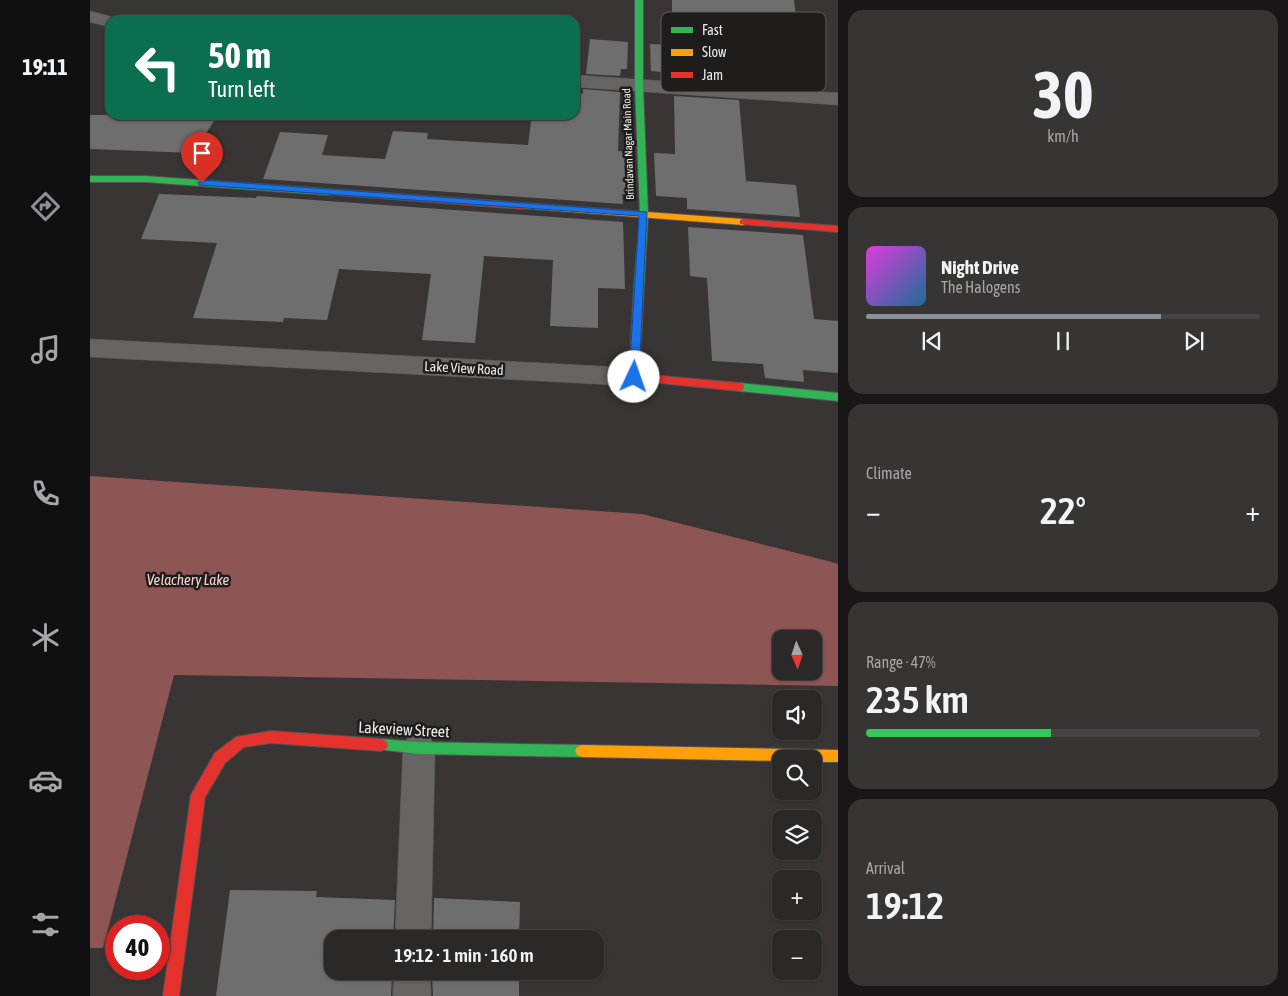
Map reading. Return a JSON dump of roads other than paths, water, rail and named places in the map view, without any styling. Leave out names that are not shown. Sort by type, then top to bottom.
[{"type":"street","name":"Brindavan Nagar Main Road","points":[[634,377],[644,214],[639,86],[639,0]]},
{"type":"street","points":[[90,16],[105,20]]},
{"type":"street","points":[[580,81],[661,87]]},
{"type":"street","points":[[731,92],[838,99]]},
{"type":"street","points":[[90,179],[144,179],[838,229]]},
{"type":"street","name":"Lake View Road","points":[[90,348],[634,377],[838,397]]},
{"type":"street","name":"Lakeview Street","points":[[171,996],[198,795],[220,758],[241,741],[271,737],[419,748],[838,756]]},
{"type":"street","points":[[413,930],[419,748]]},
{"type":"street","points":[[412,980],[412,996]]},
{"type":"water","name":"Velachery Lake","points":[[90,476],[642,514],[838,564],[838,686],[174,675],[112,915],[105,915],[105,940],[103,948],[90,948]]}]
